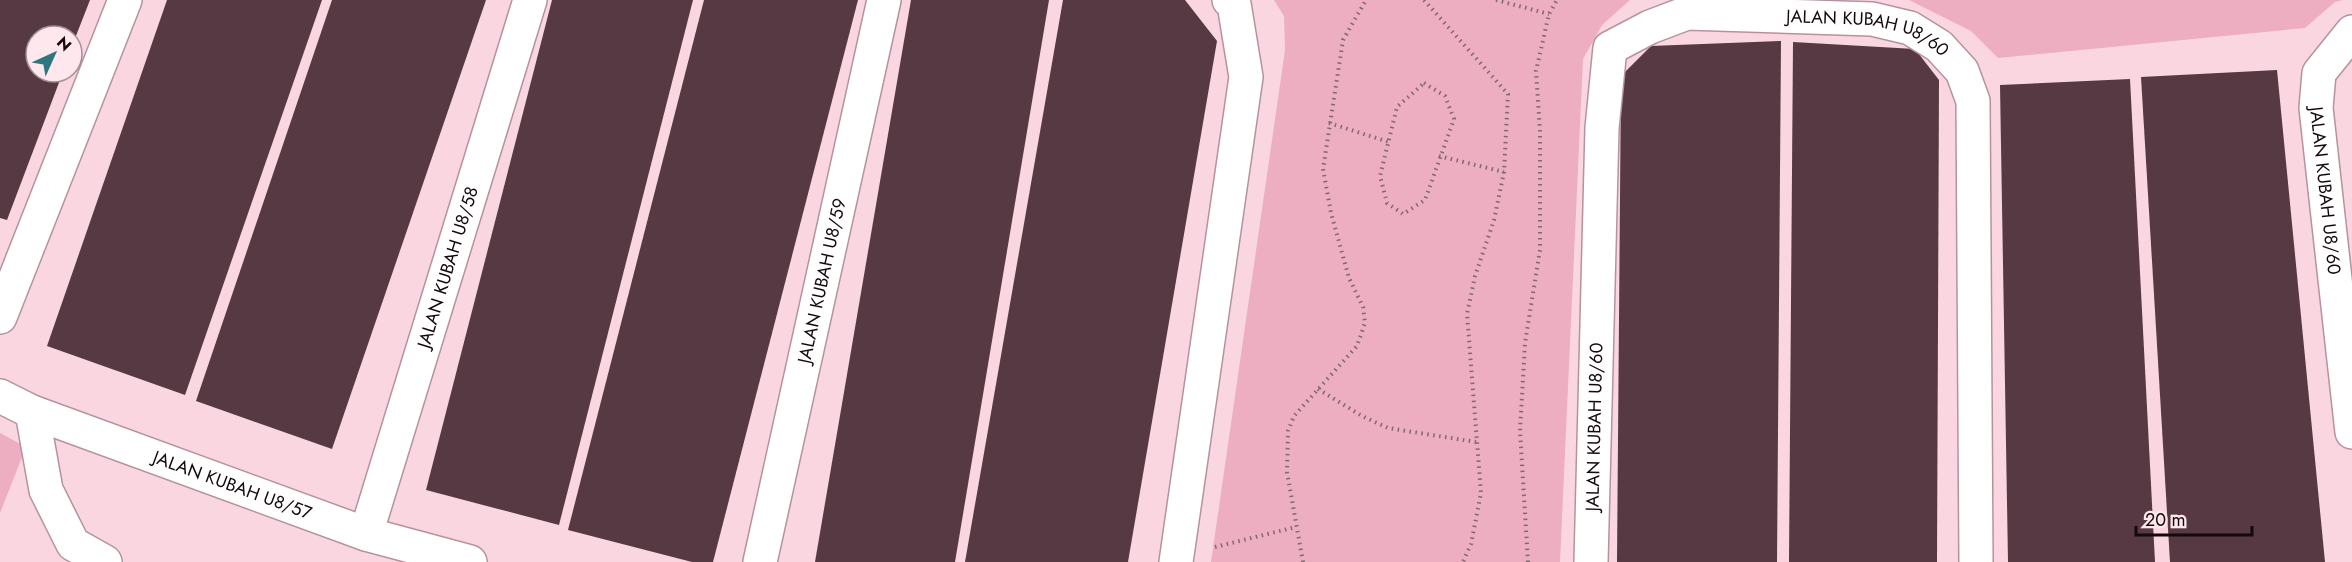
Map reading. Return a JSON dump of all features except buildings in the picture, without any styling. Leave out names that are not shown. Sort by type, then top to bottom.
[{"type":"street","points":[[0,317],[125,0]]},
{"type":"street","name":"JALAN KUBAH U8/58","points":[[366,534],[530,0]]},
{"type":"street","name":"JALAN KUBAH U8/59","points":[[760,562],[884,0]]},
{"type":"street","points":[[1177,559],[1246,77],[1234,4],[1229,0]]},
{"type":"street","name":"JALAN KUBAH U8/60","points":[[1591,562],[1602,139],[1610,48],[1650,27],[1687,13],[1872,19],[1910,28],[1939,46],[1962,71],[1974,101],[1976,562]]},
{"type":"street","name":"JALAN KUBAH U8/60","points":[[2352,32],[2319,73],[2316,108],[2352,432]]},
{"type":"street","name":"JALAN KUBAH U8/57","points":[[0,396],[32,412],[366,534],[470,562]]},
{"type":"street","points":[[32,412],[46,490],[73,544],[105,562]]},
{"type":"path","points":[[1303,562],[1287,472],[1288,431],[1294,416],[1357,346],[1365,323],[1363,308],[1349,278],[1331,213],[1323,169],[1343,40],[1366,0]]},
{"type":"path","points":[[1424,0],[1508,94],[1504,172],[1494,220],[1475,276],[1467,314],[1481,493],[1471,544],[1463,562]]},
{"type":"path","points":[[1496,0],[1550,14]]},
{"type":"path","points":[[1528,562],[1520,431],[1525,343],[1540,250],[1540,130],[1536,71],[1550,14],[1557,0]]},
{"type":"path","points":[[1424,83],[1445,96],[1454,119],[1439,156],[1425,200],[1403,214],[1387,203],[1380,176],[1397,107],[1424,83]]},
{"type":"path","points":[[1329,123],[1389,142]]},
{"type":"path","points":[[1439,156],[1504,172]]},
{"type":"path","points":[[1318,390],[1362,416],[1388,428],[1476,442]]},
{"type":"path","points":[[1177,559],[1296,527]]},
{"type":"shaded area","points":[[1274,0],[1630,0],[1602,25],[1583,59],[1560,562],[1211,562],[1285,50],[1284,16]]},
{"type":"shaded area","points":[[1909,0],[2343,0],[2335,2],[2305,28],[1998,58],[1971,31]]},
{"type":"shaded area","points":[[0,433],[26,447],[0,513]]}]
